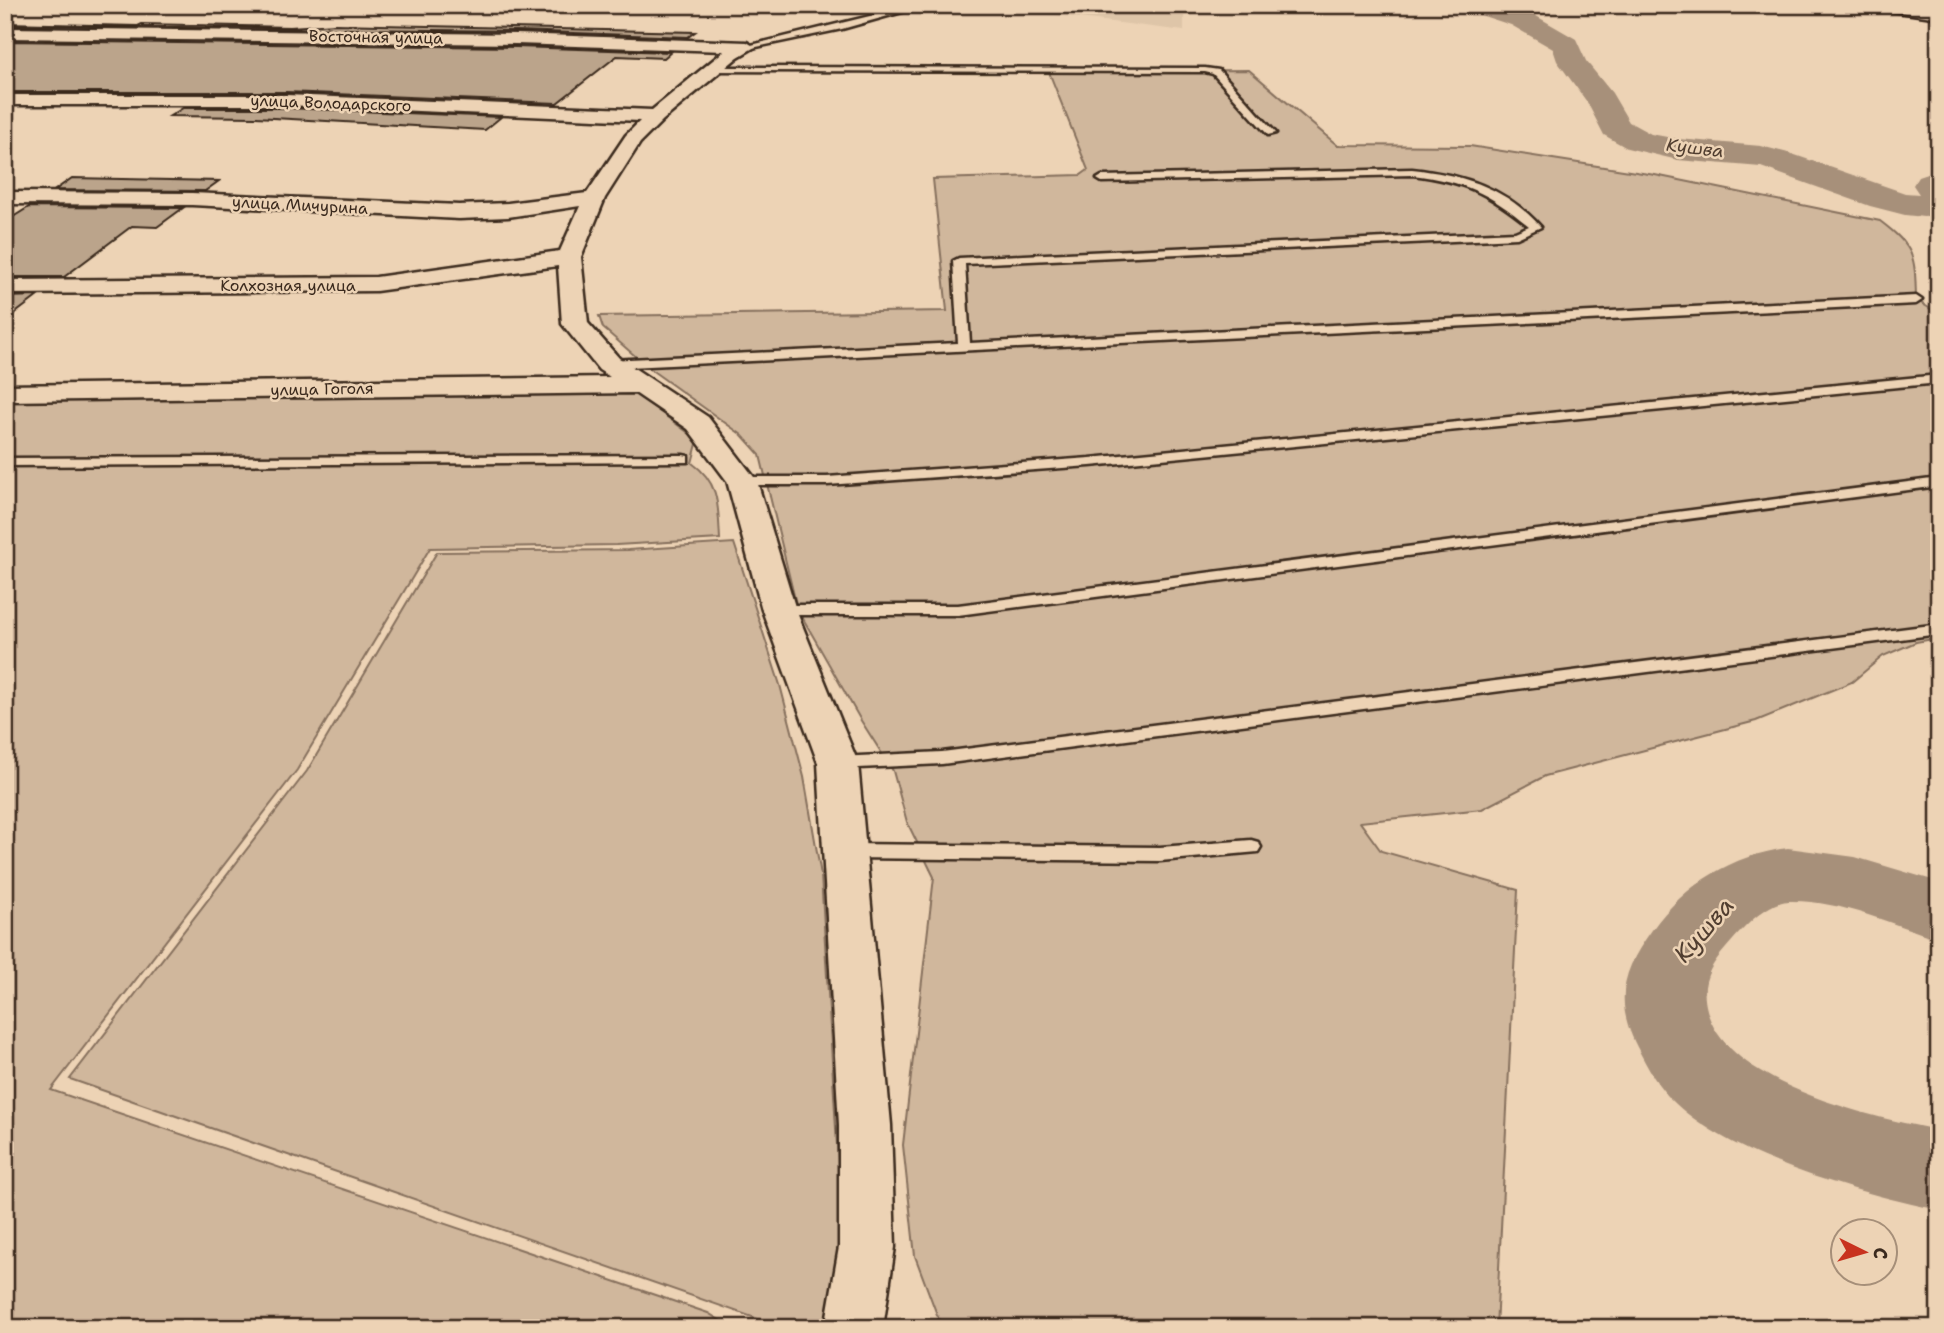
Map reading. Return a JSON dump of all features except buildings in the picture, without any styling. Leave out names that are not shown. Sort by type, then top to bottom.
[{"type":"street","points":[[1885,5],[1939,13]]},
{"type":"street","name":"Восточная улица","points":[[5,33],[516,39],[747,47]]},
{"type":"street","points":[[747,47],[732,53],[656,116],[633,139],[594,198],[569,257],[575,324],[609,363],[698,423],[742,481],[779,610],[838,763],[867,1176],[867,1247],[855,1328]]},
{"type":"street","name":"улица Володарского","points":[[5,100],[286,100],[656,116]]},
{"type":"street","name":"улица Мичурина","points":[[5,198],[192,199],[459,212],[508,210],[594,198]]},
{"type":"street","name":"Колхозная улица","points":[[5,286],[376,284],[569,257]]},
{"type":"street","name":"улица Гоголя","points":[[5,393],[638,385]]},
{"type":"lane","points":[[747,47],[842,27],[924,5]]},
{"type":"lane","points":[[713,69],[1205,70],[1216,72],[1271,133]]},
{"type":"lane","points":[[964,346],[959,261],[1517,235],[1536,227],[1501,198],[1453,177],[1412,173],[1102,178]]},
{"type":"lane","points":[[609,363],[1916,300]]},
{"type":"lane","points":[[742,481],[827,481],[1090,462],[1939,379]]},
{"type":"lane","points":[[5,462],[683,459]]},
{"type":"lane","points":[[779,610],[958,610],[1939,482]]},
{"type":"lane","points":[[838,763],[942,758],[1939,629]]},
{"type":"lane","points":[[846,851],[1160,855],[1251,847]]},
{"type":"shaded area","points":[[1017,5],[1184,5],[1184,31],[1024,11]]},
{"type":"shaded area","points":[[1249,70],[1337,145],[1470,146],[1655,175],[1880,221],[1892,230],[1911,254],[1916,300],[1939,314],[1939,638],[1916,642],[1883,656],[1852,682],[1756,721],[1545,776],[1482,809],[1360,822],[1381,851],[1518,890],[1496,1328],[942,1328],[915,1256],[903,1145],[934,877],[907,822],[893,771],[797,608],[760,455],[742,435],[650,369],[603,328],[599,316],[947,311],[933,179],[1081,175],[1088,170],[1049,72]]},
{"type":"shaded area","points":[[636,394],[698,440],[692,463],[713,487],[718,506],[720,539],[616,545],[430,548],[297,770],[51,1090],[708,1313],[732,1328],[5,1328],[5,399]]},
{"type":"shaded area","points":[[734,543],[780,685],[804,777],[821,875],[844,1264],[832,1328],[784,1328],[70,1079],[307,771],[437,552],[628,550]]},
{"type":"waterway","name":"Кушва","points":[[1477,5],[1521,19],[1566,45],[1572,61],[1601,99],[1616,128],[1639,141],[1678,149],[1741,154],[1780,161],[1883,199],[1905,204],[1938,204],[1938,195],[1931,185],[1939,181]]},
{"type":"waterway","name":"Кушва","points":[[1939,911],[1878,890],[1832,879],[1809,875],[1769,877],[1739,891],[1693,933],[1671,964],[1663,987],[1668,1020],[1686,1058],[1707,1079],[1734,1099],[1802,1132],[1839,1145],[1939,1170]]}]
